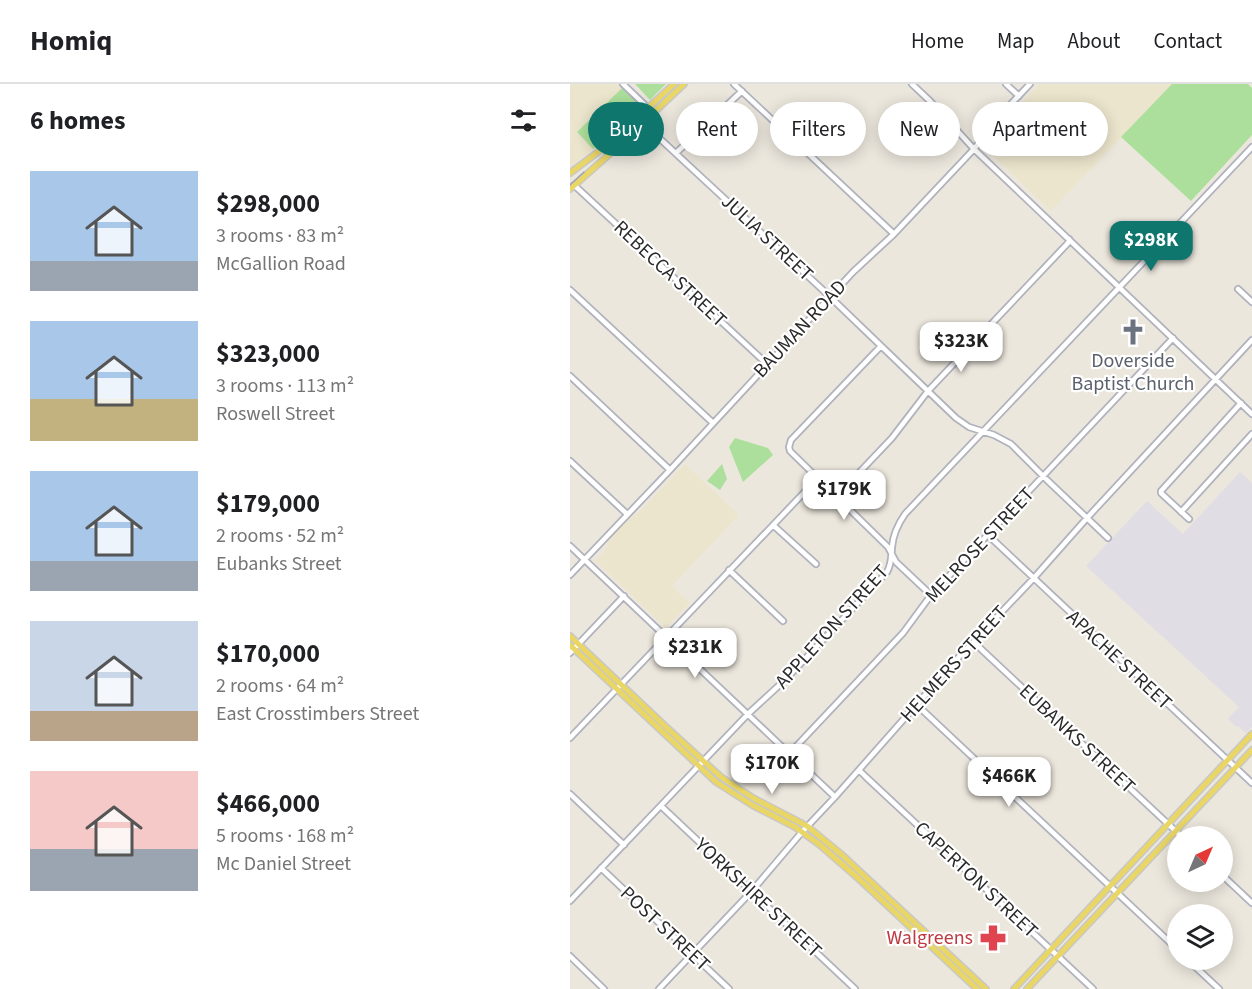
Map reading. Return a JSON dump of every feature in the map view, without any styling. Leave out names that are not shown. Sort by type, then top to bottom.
[{"type":"main road","points":[[658,102],[674,84]]},
{"type":"main road","points":[[661,102],[684,84]]},
{"type":"main road","points":[[572,187],[608,156]]},
{"type":"main road","points":[[570,172],[591,157],[598,165]]},
{"type":"main road","points":[[586,161],[593,169]]},
{"type":"main road","points":[[570,636],[721,786],[807,826],[841,854],[862,878]]},
{"type":"main road","points":[[571,649],[620,687]]},
{"type":"main road","points":[[1014,989],[1252,734]]},
{"type":"main road","points":[[1181,826],[1252,750]]},
{"type":"main road","points":[[754,802],[802,832],[862,878],[963,972],[986,989]]},
{"type":"main road","points":[[1028,989],[1167,841]]},
{"type":"main road","points":[[963,972],[977,989]]},
{"type":"street","points":[[623,84],[642,102]]},
{"type":"street","points":[[734,84],[894,234]]},
{"type":"street","points":[[912,84],[972,147]]},
{"type":"street","points":[[1006,84],[1019,96]]},
{"type":"street","name":"BAUMAN ROAD","points":[[1013,102],[1030,84]]},
{"type":"street","points":[[730,102],[742,91]]},
{"type":"street","name":"JULIA STREET","points":[[664,142],[676,153]]},
{"type":"street","name":"APPLETON STREET","points":[[570,901],[887,572],[894,563],[890,546],[905,514],[1252,147]]},
{"type":"street","name":"BAUMAN ROAD","points":[[570,576],[860,264],[894,234],[972,151]]},
{"type":"street","name":"JULIA STREET","points":[[679,156],[830,296],[956,418],[969,427],[994,435],[1011,444],[1108,538]]},
{"type":"street","points":[[981,156],[1252,414]]},
{"type":"street","name":"REBECCA STREET","points":[[572,187],[767,364]]},
{"type":"street","points":[[836,497],[892,438],[928,392],[1068,243],[1069,239]]},
{"type":"street","points":[[1238,289],[1252,302]]},
{"type":"street","points":[[570,290],[713,423]]},
{"type":"street","name":"MELROSE STREET","points":[[789,754],[903,633],[931,595],[1173,338]]},
{"type":"street","name":"HELMERS STREET","points":[[659,989],[751,892],[807,826],[974,641],[1252,340]]},
{"type":"street","points":[[881,346],[791,440],[789,447],[790,452],[817,479],[890,546]]},
{"type":"street","points":[[570,376],[670,470]]},
{"type":"street","points":[[1189,519],[1161,493],[1161,489],[1241,403]]},
{"type":"street","points":[[969,427],[973,430],[973,442]]},
{"type":"street","points":[[1181,512],[1252,434]]},
{"type":"street","points":[[570,461],[627,514]]},
{"type":"street","points":[[570,738],[817,479]]},
{"type":"street","points":[[773,525],[816,564]]},
{"type":"street","name":"APACHE STREET","points":[[988,535],[1252,783]]},
{"type":"street","points":[[570,546],[835,797]]},
{"type":"street","points":[[894,563],[931,595]]},
{"type":"street","points":[[729,570],[783,621]]},
{"type":"street","points":[[571,649],[579,644],[624,597]]},
{"type":"street","name":"EUBANKS STREET","points":[[974,641],[1170,826]]},
{"type":"street","points":[[917,705],[1167,940]]},
{"type":"street","name":"CAPERTON STREET","points":[[859,770],[1093,989]]},
{"type":"street","points":[[570,794],[624,845]]},
{"type":"street","name":"YORKSHIRE STREET","points":[[661,806],[855,989]]},
{"type":"street","name":"POST STREET","points":[[601,868],[729,989]]},
{"type":"street","points":[[1233,885],[1252,903]]},
{"type":"street","points":[[570,956],[604,989]]},
{"type":"street","points":[[1199,970],[1219,989]]},
{"type":"shaded area","points":[[570,84],[617,84],[637,102],[588,102],[588,154],[570,167]]},
{"type":"shaded area","points":[[1039,84],[1172,84],[1108,151],[1108,102],[1022,102]]},
{"type":"shaded area","points":[[993,156],[1103,156],[1051,211]]},
{"type":"shaded area","points":[[685,464],[739,515],[672,586],[690,603],[666,628],[595,561],[608,546],[606,540],[625,518],[636,515]]},
{"type":"shaded area","points":[[1240,472],[1252,483],[1252,727],[1246,733],[1228,719],[1239,707],[1086,566],[1147,501],[1183,534]]},
{"type":"green space","points":[[635,84],[666,84],[650,100]]},
{"type":"green space","points":[[1172,84],[1248,84],[1252,88],[1252,135],[1191,201],[1121,137]]},
{"type":"green space","points":[[622,88],[637,102],[608,102]]},
{"type":"green space","points":[[588,121],[588,144],[577,132]]},
{"type":"green space","points":[[735,438],[768,448],[773,455],[743,482],[729,447]]},
{"type":"green space","points":[[722,464],[727,479],[720,490],[707,481]]},
{"type":"tram line","points":[[570,185],[584,172]]},
{"type":"place","name":"Doverside Baptist Church","points":[[1133,332]]},
{"type":"place","name":"Walgreens","points":[[993,938]]}]
